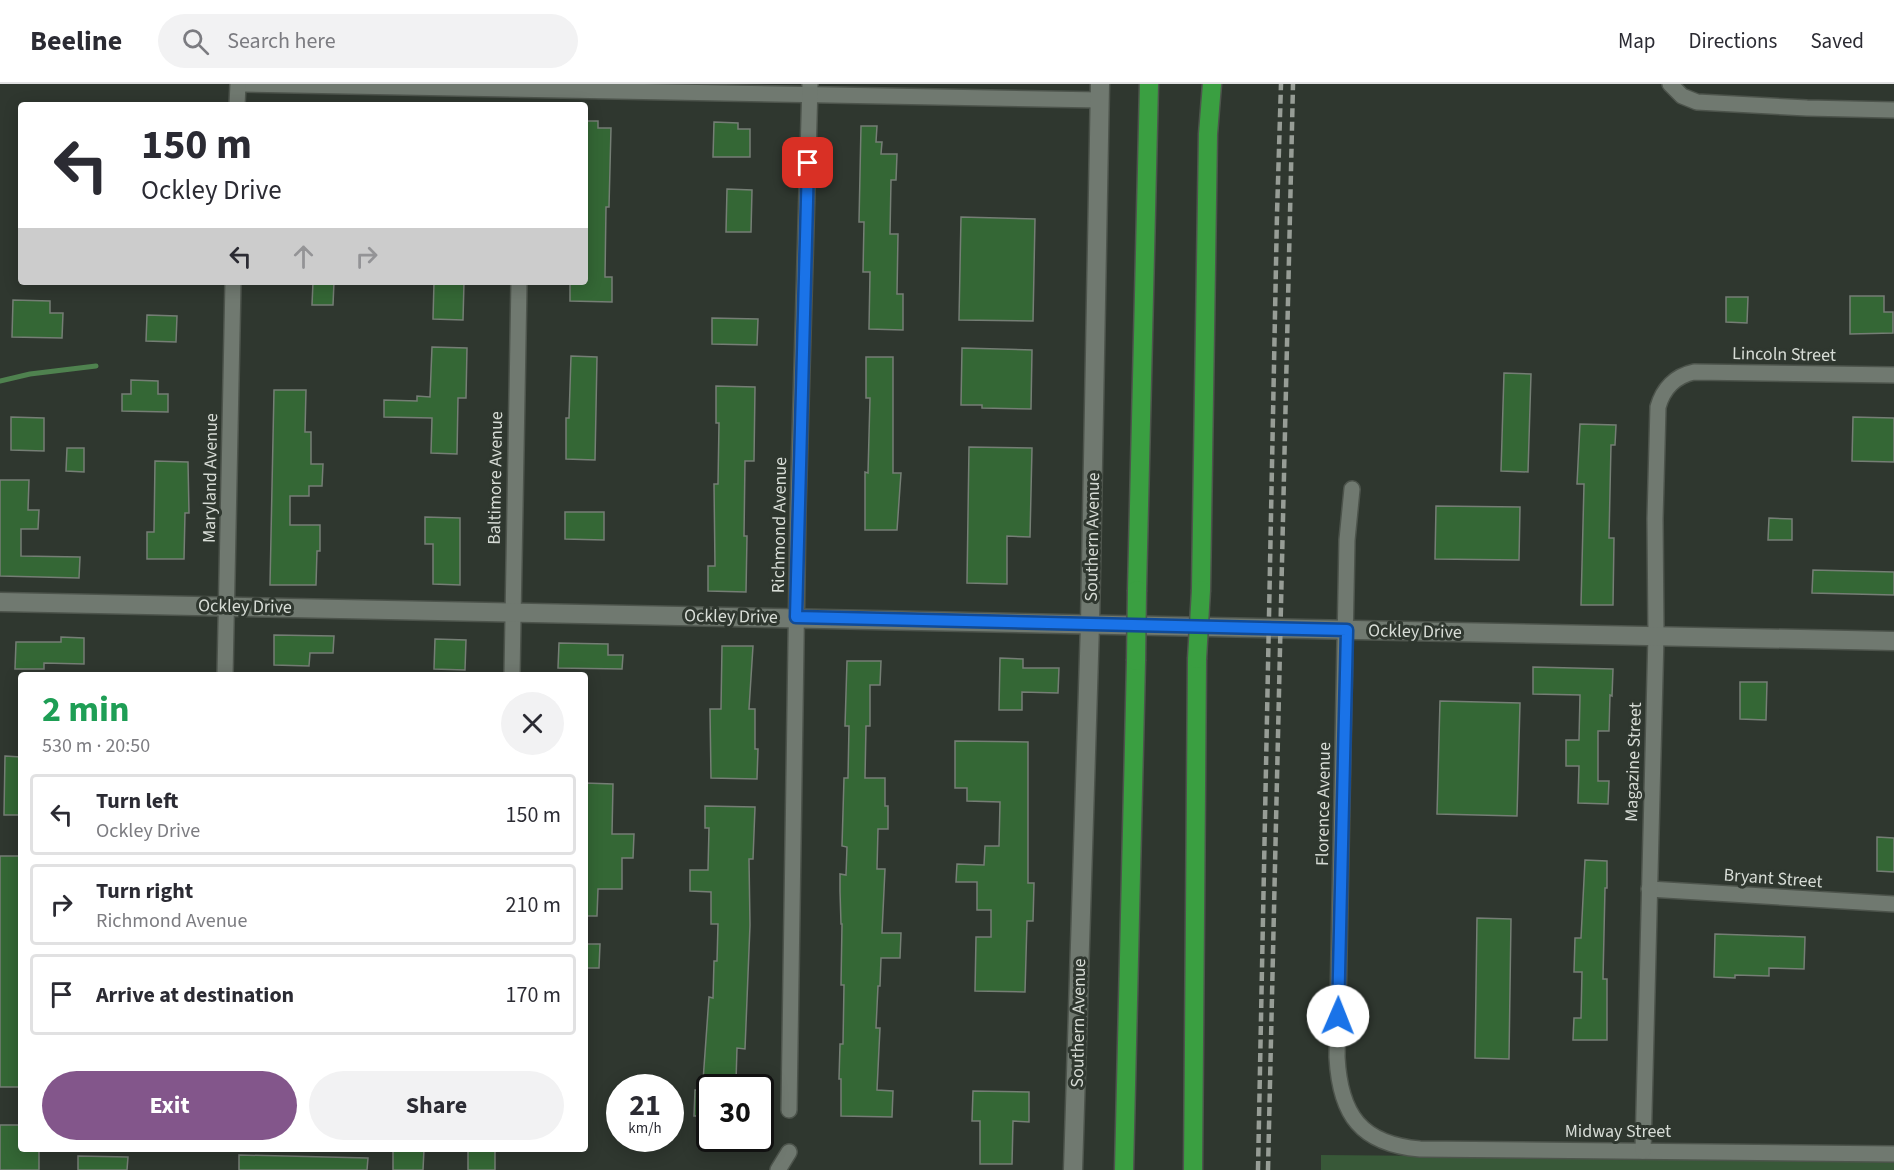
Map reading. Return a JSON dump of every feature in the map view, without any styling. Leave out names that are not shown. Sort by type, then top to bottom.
[{"type":"highway","points":[[1124,1170],[1149,84]]},
{"type":"highway","points":[[1193,1170],[1197,659],[1201,590],[1208,134],[1212,84]]},
{"type":"street","points":[[237,102],[238,84]]},
{"type":"street","points":[[244,84],[1100,92]]},
{"type":"street","points":[[523,86],[523,102]]},
{"type":"street","points":[[1671,86],[1682,96],[1697,102],[1894,110]]},
{"type":"street","name":"Richmond Avenue","points":[[789,1110],[796,617],[810,89]]},
{"type":"street","name":"Southern Avenue","points":[[1073,1170],[1090,624],[1100,92]]},
{"type":"street","name":"Maryland Avenue","points":[[225,672],[233,285]]},
{"type":"street","name":"Baltimore Avenue","points":[[512,672],[519,285]]},
{"type":"street","name":"Lincoln Street","points":[[1674,380],[1685,374],[1703,372],[1894,375]]},
{"type":"street","name":"Magazine Street","points":[[1643,1151],[1656,635],[1655,519],[1658,407],[1665,391],[1674,380]]},
{"type":"street","name":"Florence Avenue","points":[[1353,489],[1348,522],[1337,1057],[1343,1097],[1353,1117]]},
{"type":"street","name":"Ockley Drive","points":[[0,602],[1894,641]]},
{"type":"street","name":"Bryant Street","points":[[1649,889],[1894,904]]},
{"type":"street","name":"Midway Street","points":[[1353,1117],[1371,1135],[1392,1145],[1405,1148],[1894,1154]]},
{"type":"street","points":[[778,1170],[789,1152]]},
{"type":"green space","points":[[1321,1155],[1894,1160],[1894,1170],[1321,1170]]},
{"type":"building","points":[[588,121],[598,121],[598,128],[611,128],[609,207],[606,207],[605,277],[612,277],[612,302],[570,301],[570,285],[588,285]]},
{"type":"building","points":[[714,122],[738,123],[738,129],[750,129],[750,157],[713,157]]},
{"type":"building","points":[[861,126],[877,126],[876,142],[882,142],[881,154],[897,154],[896,180],[891,180],[890,234],[898,234],[897,294],[903,294],[903,330],[869,329],[870,272],[863,272],[864,222],[859,222]]},
{"type":"building","points":[[727,189],[752,190],[751,232],[726,232]]},
{"type":"building","points":[[961,217],[1035,219],[1033,321],[959,320]]},
{"type":"building","points":[[313,285],[334,285],[333,305],[312,305]]},
{"type":"building","points":[[434,285],[464,285],[463,320],[433,319]]},
{"type":"building","points":[[1850,296],[1884,296],[1884,312],[1893,312],[1893,333],[1850,334]]},
{"type":"building","points":[[1726,297],[1748,297],[1747,323],[1726,322]]},
{"type":"building","points":[[13,300],[50,301],[50,313],[63,313],[62,338],[12,337]]},
{"type":"building","points":[[147,315],[177,316],[176,342],[146,341]]},
{"type":"building","points":[[712,318],[758,319],[757,345],[712,344]]},
{"type":"building","points":[[432,347],[467,348],[466,398],[458,398],[457,454],[431,453],[432,418],[384,417],[384,400],[417,401],[417,396],[430,397]]},
{"type":"building","points":[[962,348],[1032,350],[1031,409],[961,405]]},
{"type":"building","points":[[571,356],[597,357],[595,460],[566,459],[566,418],[569,418]]},
{"type":"building","points":[[866,357],[893,357],[893,473],[901,473],[897,530],[865,530],[865,472],[868,473],[870,398],[866,398]]},
{"type":"building","points":[[1504,373],[1531,374],[1528,472],[1501,471]]},
{"type":"building","points":[[131,380],[158,381],[158,394],[168,394],[168,412],[122,411],[122,394],[131,394]]},
{"type":"building","points":[[716,386],[755,387],[754,461],[745,461],[746,592],[708,591],[708,566],[715,566],[714,484],[718,484],[719,423],[716,423]]},
{"type":"building","points":[[274,390],[306,390],[305,432],[311,432],[311,464],[323,464],[322,486],[309,486],[309,496],[290,496],[290,525],[320,525],[316,585],[270,585]]},
{"type":"building","points":[[11,417],[44,418],[44,451],[11,450]]},
{"type":"building","points":[[1853,417],[1894,418],[1894,462],[1852,461]]},
{"type":"building","points":[[1580,424],[1616,425],[1615,445],[1611,445],[1609,538],[1614,538],[1613,605],[1581,605],[1584,484],[1577,484]]},
{"type":"building","points":[[969,447],[1032,448],[1030,537],[1007,536],[1007,584],[967,583]]},
{"type":"building","points":[[67,448],[84,448],[84,472],[66,471]]},
{"type":"building","points":[[155,461],[188,462],[189,513],[185,513],[184,559],[147,559],[147,532],[154,532]]},
{"type":"building","points":[[0,480],[29,480],[28,510],[39,510],[38,529],[21,529],[21,556],[80,557],[79,578],[0,576]]},
{"type":"building","points":[[1436,506],[1520,507],[1519,560],[1435,559]]},
{"type":"building","points":[[565,512],[604,512],[604,540],[565,539]]},
{"type":"building","points":[[425,517],[460,518],[460,585],[433,584],[433,544],[425,544]]},
{"type":"building","points":[[1769,518],[1792,519],[1792,540],[1768,540]]},
{"type":"building","points":[[1813,570],[1894,572],[1894,595],[1812,593]]},
{"type":"building","points":[[274,635],[334,636],[333,653],[310,653],[309,666],[274,665]]},
{"type":"building","points":[[61,637],[84,638],[84,664],[44,663],[44,669],[15,669],[16,642],[61,642]]},
{"type":"building","points":[[435,639],[466,640],[465,670],[434,669]]},
{"type":"building","points":[[559,643],[608,644],[608,655],[623,655],[622,669],[558,668]]},
{"type":"building","points":[[722,646],[753,646],[749,709],[755,709],[755,749],[758,749],[757,779],[711,778],[710,709],[721,709]]},
{"type":"building","points":[[1000,658],[1023,659],[1023,668],[1059,668],[1058,693],[1022,692],[1022,710],[999,710]]},
{"type":"building","points":[[847,661],[881,661],[880,685],[870,685],[870,726],[866,726],[865,778],[885,778],[888,829],[878,829],[877,869],[885,869],[882,933],[901,933],[900,958],[881,958],[880,986],[878,986],[876,1028],[880,1028],[877,1090],[893,1091],[892,1117],[841,1116],[841,1079],[839,1079],[840,1044],[843,1044],[844,985],[841,985],[840,874],[846,875],[847,847],[842,846],[844,778],[848,778],[849,726],[845,726]]},
{"type":"building","points":[[1533,667],[1613,669],[1609,731],[1598,731],[1598,781],[1609,781],[1608,804],[1578,803],[1579,766],[1566,766],[1566,740],[1579,740],[1580,695],[1533,694]]},
{"type":"building","points":[[1740,682],[1767,682],[1766,720],[1740,719]]},
{"type":"building","points":[[1440,701],[1520,703],[1517,816],[1437,814]]},
{"type":"building","points":[[955,741],[1028,742],[1028,883],[1034,883],[1033,921],[1027,921],[1025,992],[975,991],[976,937],[991,937],[991,910],[977,910],[977,882],[956,882],[957,864],[984,865],[985,846],[999,846],[1000,802],[967,801],[967,788],[955,788]]},
{"type":"building","points":[[5,756],[18,757],[18,815],[4,815]]},
{"type":"building","points":[[588,783],[613,784],[612,834],[634,834],[633,858],[622,858],[622,889],[598,889],[597,916],[588,916]]},
{"type":"building","points":[[705,806],[755,807],[753,859],[749,859],[750,925],[745,1049],[737,1048],[736,1074],[704,1074],[709,997],[713,998],[714,961],[717,961],[718,924],[711,924],[711,892],[690,891],[690,870],[708,870],[709,828],[705,828]]},
{"type":"building","points":[[1877,837],[1894,838],[1894,872],[1877,871]]},
{"type":"building","points":[[0,856],[18,856],[18,1087],[0,1087]]},
{"type":"building","points":[[1585,860],[1607,861],[1603,979],[1607,979],[1607,1040],[1573,1040],[1574,1018],[1581,1018],[1582,972],[1574,972],[1575,938],[1581,938]]},
{"type":"building","points":[[1477,918],[1511,919],[1509,1059],[1475,1058]]},
{"type":"building","points":[[1715,934],[1805,937],[1804,969],[1769,968],[1769,976],[1714,977]]},
{"type":"building","points":[[588,944],[600,944],[599,968],[588,968]]},
{"type":"building","points":[[695,1090],[696,1116],[694,1116]]},
{"type":"building","points":[[973,1091],[1029,1092],[1029,1122],[1013,1121],[1012,1164],[980,1164],[980,1121],[972,1121]]},
{"type":"building","points":[[0,1125],[18,1125],[18,1152],[39,1152],[39,1170],[0,1170]]},
{"type":"building","points":[[393,1152],[424,1152],[423,1170],[393,1170]]},
{"type":"building","points":[[468,1152],[495,1152],[495,1170],[468,1170]]},
{"type":"building","points":[[239,1155],[368,1158],[367,1170],[239,1170]]},
{"type":"building","points":[[78,1156],[128,1157],[127,1170],[78,1170]]},
{"type":"waterway","points":[[0,381],[30,374],[96,366]]},
{"type":"railway","points":[[1258,1170],[1281,84]]},
{"type":"railway","points":[[1268,1170],[1293,84]]},
{"type":"route","points":[[808,163],[796,617],[1347,630],[1338,1016]]}]
